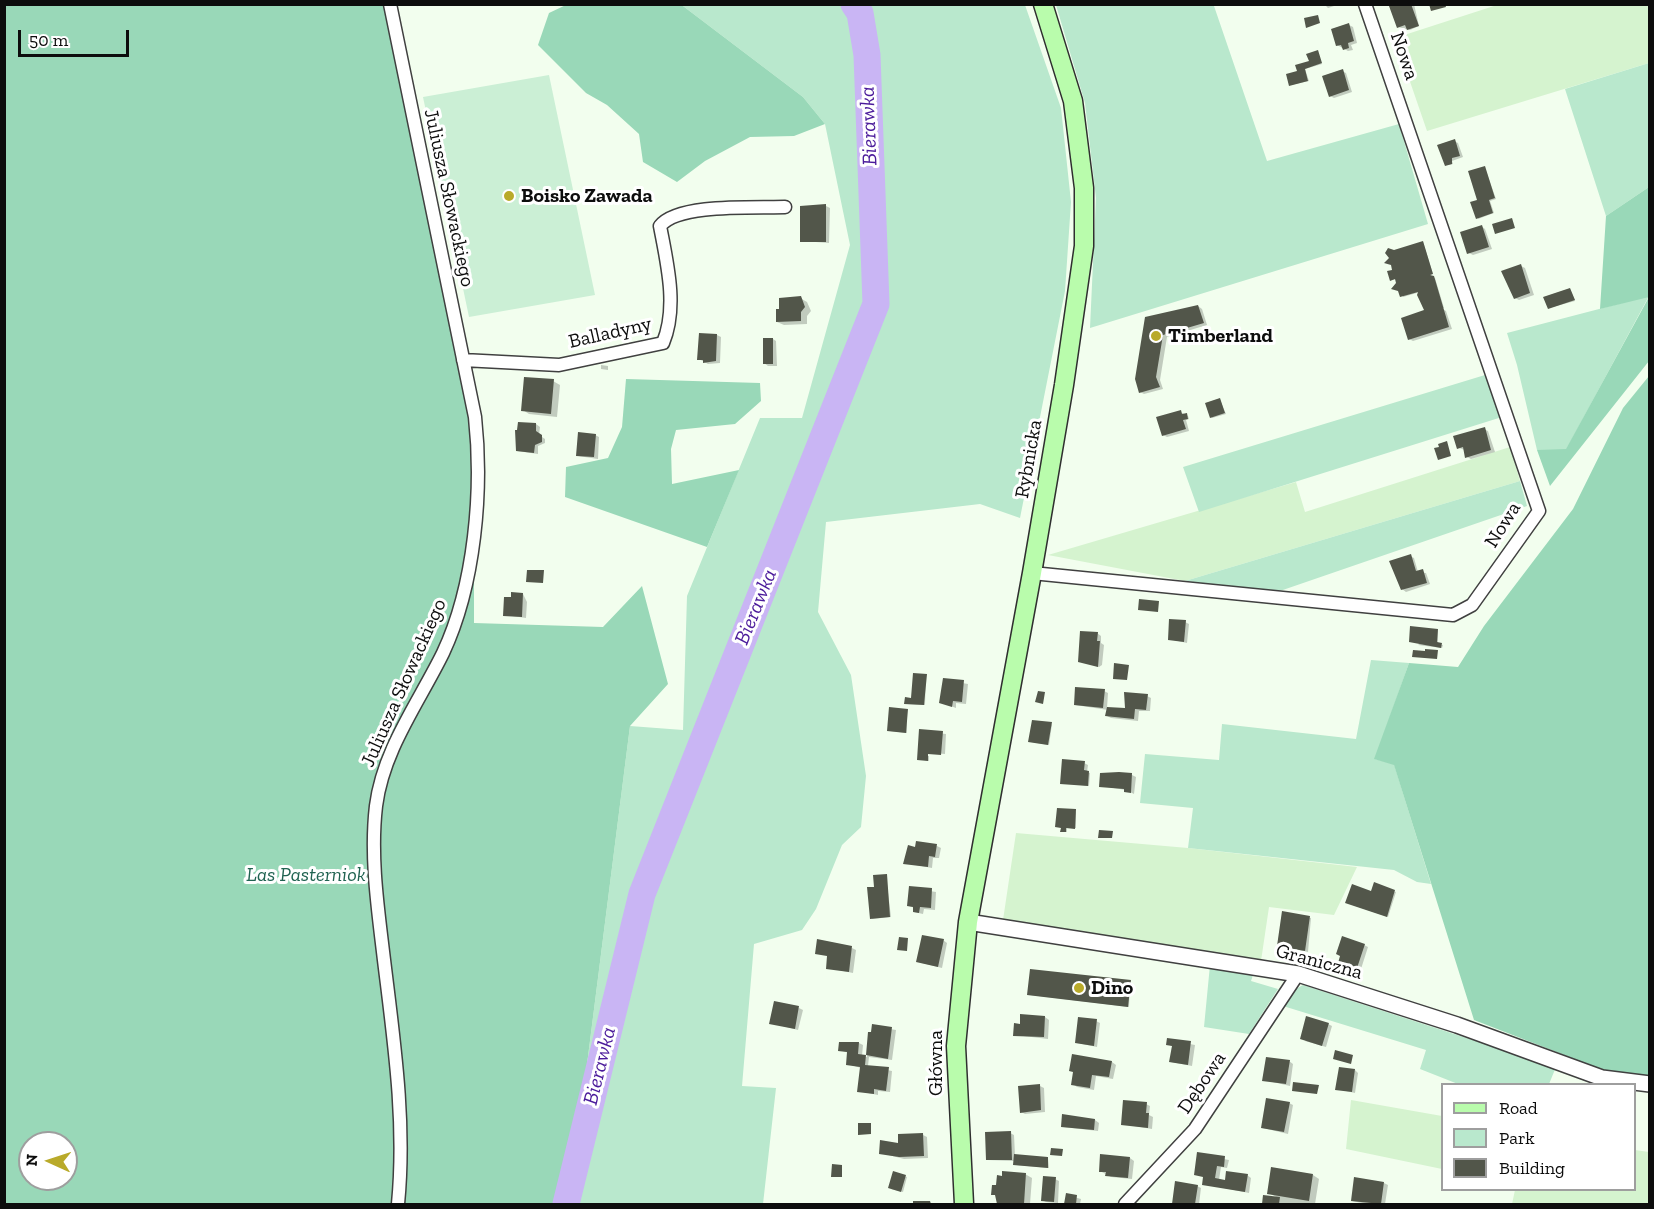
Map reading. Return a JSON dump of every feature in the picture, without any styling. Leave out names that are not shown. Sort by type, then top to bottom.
[{"type":"main road","name":"Rybnicka","points":[[968,922],[1032,573],[1064,385],[1084,246],[1084,188],[1073,101],[1043,4]]},
{"type":"main road","name":"Główna","points":[[964,1204],[956,1046],[968,922]]},
{"type":"street","name":"Juliusza Słowackiego","points":[[390,4],[475,417],[479,452],[476,511],[463,595],[444,652],[389,758],[376,805],[375,876],[399,1086],[402,1141],[398,1204]]},
{"type":"street","name":"Nowa","points":[[1032,573],[1453,615],[1472,605],[1539,511],[1365,4]]},
{"type":"street","name":"Balladyny","points":[[463,360],[559,365],[663,343],[670,326],[671,302],[660,226],[666,219],[684,212],[785,207]]},
{"type":"street","name":"Graniczna","points":[[968,922],[1298,974],[1457,1025],[1602,1078],[1650,1084]]},
{"type":"street","name":"Dębowa","points":[[1125,1204],[1195,1129],[1298,974]]},
{"type":"green space","points":[[568,4],[683,6],[803,97],[825,124],[794,136],[750,137],[705,161],[677,182],[643,162],[639,134],[607,105],[586,93],[538,45],[549,13]]},
{"type":"green space","name":"Las Pasterniok","points":[[5,5],[385,5],[474,444],[474,623],[603,627],[642,586],[668,684],[630,726],[577,1143],[559,1204],[5,1204]]},
{"type":"green space","points":[[676,5],[1025,5],[1061,108],[1071,202],[1065,291],[1020,518],[980,504],[826,522],[818,612],[851,675],[866,776],[861,827],[842,845],[816,909],[802,930],[754,944],[742,1086],[776,1088],[763,1204],[572,1204],[599,1110],[577,1143],[630,726],[683,730],[687,596],[760,418],[802,418],[850,245],[825,124],[803,97],[683,6]]},
{"type":"green space","points":[[1056,5],[1216,5],[1214,6],[1267,161],[1399,124],[1428,224],[1090,328],[1096,198],[1085,103]]},
{"type":"green space","points":[[1497,5],[1649,5],[1649,63],[1427,131],[1395,38]]},
{"type":"green space","points":[[1649,63],[1649,187],[1606,216],[1565,89]]},
{"type":"green space","name":"Boisko Zawada","points":[[549,75],[595,295],[469,317],[423,97]]},
{"type":"green space","points":[[1649,187],[1649,297],[1600,309],[1606,216]]},
{"type":"green space","points":[[1649,296],[1566,450],[1537,450],[1507,333]]},
{"type":"green space","points":[[1649,297],[1649,361],[1550,486],[1537,450],[1566,449]]},
{"type":"green space","points":[[1485,375],[1502,417],[1199,512],[1183,467]]},
{"type":"green space","points":[[1649,376],[1649,1076],[1603,1070],[1474,1020],[1394,765],[1374,759],[1409,663],[1458,667],[1484,626],[1573,509],[1623,408]]},
{"type":"green space","points":[[626,379],[760,383],[761,401],[735,424],[676,430],[671,449],[672,484],[739,470],[707,547],[565,497],[566,467],[608,458],[622,427]]},
{"type":"green space","points":[[1510,447],[1520,481],[1185,581],[1048,555],[1296,482],[1305,512]]},
{"type":"green space","points":[[1520,481],[1527,506],[1277,592],[1185,581]]},
{"type":"green space","points":[[1371,660],[1409,663],[1375,759],[1394,764],[1431,884],[1417,882],[1394,870],[1188,848],[1193,808],[1140,803],[1145,754],[1219,760],[1222,724],[1356,739]]},
{"type":"green space","points":[[1016,833],[1188,848],[1357,867],[1334,915],[1269,907],[1261,961],[1003,920]]},
{"type":"green space","points":[[1210,965],[1253,975],[1251,981],[1278,989],[1249,1034],[1204,1027]]},
{"type":"green space","points":[[1303,985],[1556,1067],[1549,1083],[1455,1083],[1420,1069],[1426,1050],[1283,1006],[1294,990]]},
{"type":"green space","points":[[1351,1100],[1441,1116],[1441,1169],[1346,1149]]},
{"type":"green space","points":[[1636,1150],[1649,1152],[1649,1204],[1512,1204],[1515,1191],[1636,1191]]},
{"type":"building","points":[[1411,4],[1419,26],[1407,30],[1405,25],[1397,28],[1389,6]]},
{"type":"building","points":[[1429,4],[1445,4],[1446,7],[1431,11]]},
{"type":"building","points":[[1318,15],[1320,23],[1306,28],[1304,18]]},
{"type":"building","points":[[1349,23],[1354,41],[1348,43],[1349,48],[1343,50],[1341,45],[1336,46],[1331,29]]},
{"type":"building","points":[[1318,50],[1322,63],[1305,69],[1308,81],[1289,86],[1286,74],[1297,71],[1295,65],[1309,61],[1306,54]]},
{"type":"building","points":[[1343,69],[1349,90],[1329,97],[1322,76]]},
{"type":"building","points":[[1455,139],[1460,156],[1452,158],[1452,164],[1445,166],[1437,145]]},
{"type":"building","points":[[1485,166],[1495,198],[1489,200],[1493,213],[1476,219],[1470,202],[1477,200],[1468,171]]},
{"type":"building","points":[[826,204],[826,242],[800,242],[800,206]]},
{"type":"building","points":[[1512,218],[1515,228],[1495,234],[1492,224]]},
{"type":"building","points":[[1482,225],[1489,247],[1467,254],[1460,232]]},
{"type":"building","points":[[1423,241],[1433,274],[1430,275],[1434,276],[1449,327],[1408,340],[1401,318],[1424,310],[1417,295],[1418,292],[1400,297],[1398,291],[1391,289],[1396,283],[1395,279],[1390,281],[1387,271],[1392,270],[1391,265],[1384,263],[1389,258],[1385,253],[1388,248],[1394,250]]},
{"type":"building","points":[[1521,264],[1530,293],[1514,299],[1501,271]]},
{"type":"building","points":[[1570,288],[1575,300],[1548,309],[1543,297]]},
{"type":"building","points":[[801,296],[805,307],[801,312],[801,321],[776,322],[779,298]]},
{"type":"building","points":[[1198,305],[1204,323],[1163,335],[1156,377],[1160,387],[1139,393],[1135,379],[1145,317]]},
{"type":"building","points":[[699,333],[717,334],[716,361],[703,363],[703,360],[697,360]]},
{"type":"building","points":[[763,338],[773,338],[773,364],[763,364]]},
{"type":"building","points":[[524,377],[554,379],[551,414],[521,411]]},
{"type":"building","points":[[1220,398],[1225,413],[1210,418],[1205,403]]},
{"type":"building","points":[[1181,410],[1182,414],[1187,413],[1188,419],[1183,420],[1186,429],[1162,436],[1156,417]]},
{"type":"building","points":[[518,422],[536,423],[536,431],[542,435],[542,442],[535,445],[534,453],[516,451],[515,430],[517,430]]},
{"type":"building","points":[[1485,427],[1491,450],[1465,458],[1463,447],[1457,449],[1453,436]]},
{"type":"building","points":[[578,432],[596,434],[594,457],[576,456]]},
{"type":"building","points":[[1447,441],[1451,456],[1438,460],[1434,448]]},
{"type":"building","points":[[1411,554],[1416,571],[1423,569],[1427,583],[1401,590],[1389,561]]},
{"type":"building","points":[[527,570],[544,570],[543,583],[526,582]]},
{"type":"building","points":[[511,592],[523,593],[522,617],[503,616],[504,597],[511,597]]},
{"type":"building","points":[[1139,599],[1159,601],[1158,612],[1138,610]]},
{"type":"building","points":[[1169,619],[1186,620],[1184,642],[1168,640]]},
{"type":"building","points":[[1410,626],[1438,629],[1437,642],[1442,643],[1441,648],[1409,642]]},
{"type":"building","points":[[1080,631],[1098,632],[1097,641],[1100,641],[1098,667],[1078,662]]},
{"type":"building","points":[[1425,649],[1438,650],[1437,659],[1412,657],[1413,650],[1425,651]]},
{"type":"building","points":[[1114,663],[1129,665],[1127,680],[1113,679]]},
{"type":"building","points":[[913,673],[927,674],[924,705],[904,704],[905,697],[911,698]]},
{"type":"building","points":[[943,678],[964,680],[962,702],[953,701],[952,707],[939,703]]},
{"type":"building","points":[[1075,687],[1105,689],[1103,708],[1074,705]]},
{"type":"building","points":[[1038,691],[1045,692],[1043,704],[1035,702]]},
{"type":"building","points":[[1124,692],[1148,694],[1146,710],[1135,709],[1134,719],[1105,716],[1107,707],[1125,708]]},
{"type":"building","points":[[889,707],[908,709],[906,733],[887,731]]},
{"type":"building","points":[[1032,720],[1052,722],[1048,745],[1028,742]]},
{"type":"building","points":[[919,729],[943,731],[941,755],[928,754],[928,761],[917,760]]},
{"type":"building","points":[[1062,759],[1085,761],[1084,770],[1089,771],[1088,786],[1060,784]]},
{"type":"building","points":[[1100,773],[1132,773],[1131,793],[1124,792],[1124,789],[1099,787]]},
{"type":"building","points":[[1057,808],[1076,809],[1075,829],[1066,828],[1066,832],[1060,832],[1061,828],[1055,827]]},
{"type":"building","points":[[1099,830],[1113,831],[1112,838],[1098,838]]},
{"type":"building","points":[[916,841],[937,844],[935,857],[929,856],[928,867],[903,864],[908,845],[915,847]]},
{"type":"building","points":[[887,874],[890,917],[870,919],[867,887],[874,887],[873,875]]},
{"type":"building","points":[[1374,882],[1395,890],[1387,917],[1345,903],[1352,884],[1371,891]]},
{"type":"building","points":[[909,886],[932,888],[931,908],[920,907],[919,913],[913,912],[913,907],[907,906]]},
{"type":"building","points":[[1282,911],[1310,916],[1305,951],[1277,946]]},
{"type":"building","points":[[922,935],[944,939],[938,967],[916,962]]},
{"type":"building","points":[[1342,936],[1365,944],[1357,968],[1338,963],[1340,956],[1336,954]]},
{"type":"building","points":[[899,937],[908,938],[907,951],[897,950]]},
{"type":"building","points":[[817,939],[852,946],[849,972],[826,969],[827,956],[815,954]]},
{"type":"building","name":"Dino","points":[[1030,969],[1131,980],[1128,1007],[1027,995]]},
{"type":"building","points":[[774,1001],[799,1006],[795,1029],[769,1024]]},
{"type":"building","points":[[1020,1014],[1045,1016],[1044,1037],[1013,1036],[1014,1023],[1020,1024]]},
{"type":"building","points":[[1306,1016],[1329,1023],[1322,1046],[1300,1039]]},
{"type":"building","points":[[1078,1017],[1097,1019],[1094,1046],[1075,1043]]},
{"type":"building","points":[[872,1024],[892,1027],[888,1059],[866,1055],[868,1032],[871,1032]]},
{"type":"building","points":[[1167,1038],[1191,1041],[1188,1065],[1169,1062],[1172,1046],[1166,1045]]},
{"type":"building","points":[[839,1042],[859,1042],[858,1054],[866,1055],[865,1065],[889,1067],[886,1091],[874,1089],[874,1094],[857,1092],[860,1067],[846,1065],[847,1052],[838,1051]]},
{"type":"building","points":[[1335,1050],[1353,1055],[1351,1064],[1333,1059]]},
{"type":"building","points":[[1072,1054],[1112,1061],[1109,1077],[1092,1075],[1090,1088],[1071,1085],[1073,1072],[1069,1071]]},
{"type":"building","points":[[1266,1057],[1290,1060],[1286,1084],[1262,1081]]},
{"type":"building","points":[[1339,1067],[1355,1069],[1352,1092],[1335,1090]]},
{"type":"building","points":[[1293,1082],[1319,1085],[1317,1094],[1292,1091]]},
{"type":"building","points":[[1040,1084],[1041,1110],[1020,1113],[1018,1086]]},
{"type":"building","points":[[1266,1098],[1290,1102],[1284,1132],[1261,1128]]},
{"type":"building","points":[[1123,1100],[1147,1102],[1148,1128],[1121,1125]]},
{"type":"building","points":[[1062,1114],[1095,1119],[1094,1130],[1061,1127]]},
{"type":"building","points":[[858,1123],[871,1123],[871,1134],[858,1135]]},
{"type":"building","points":[[1011,1131],[1012,1160],[986,1160],[985,1132]]},
{"type":"building","points":[[923,1133],[924,1156],[899,1157],[879,1154],[880,1140],[898,1143],[898,1134]]},
{"type":"building","points":[[1051,1148],[1063,1149],[1062,1156],[1050,1155]]},
{"type":"building","points":[[1197,1152],[1225,1156],[1224,1167],[1217,1166],[1215,1178],[1225,1180],[1226,1171],[1248,1174],[1245,1192],[1202,1185],[1203,1177],[1194,1175]]},
{"type":"building","points":[[1014,1154],[1048,1157],[1048,1168],[1013,1165]]},
{"type":"building","points":[[1100,1154],[1130,1157],[1128,1178],[1105,1176],[1106,1172],[1099,1172]]},
{"type":"building","points":[[832,1164],[842,1165],[842,1177],[831,1177]]},
{"type":"building","points":[[1271,1167],[1313,1174],[1309,1201],[1267,1194]]},
{"type":"building","points":[[893,1171],[906,1175],[901,1192],[888,1188]]},
{"type":"building","points":[[1002,1171],[1026,1173],[1024,1204],[997,1204],[995,1195],[991,1195],[992,1185],[996,1185],[997,1175],[1002,1176]]},
{"type":"building","points":[[1043,1176],[1056,1177],[1054,1202],[1041,1201]]},
{"type":"building","points":[[1354,1177],[1384,1182],[1381,1204],[1351,1201]]},
{"type":"building","points":[[1175,1181],[1198,1185],[1195,1204],[1172,1204]]},
{"type":"building","points":[[1066,1193],[1077,1195],[1076,1204],[1064,1204]]},
{"type":"building","points":[[1263,1195],[1280,1197],[1279,1204],[1262,1204]]},
{"type":"building","points":[[913,1201],[930,1201],[931,1204],[913,1204]]},
{"type":"waterway","name":"Bierawka","points":[[566,1204],[642,894],[876,304],[867,55],[860,13],[854,4]]},
{"type":"place","name":"Boisko Zawada","points":[[509,196]]},
{"type":"place","name":"Timberland","points":[[1156,336]]},
{"type":"place","name":"Dino","points":[[1079,988]]}]
